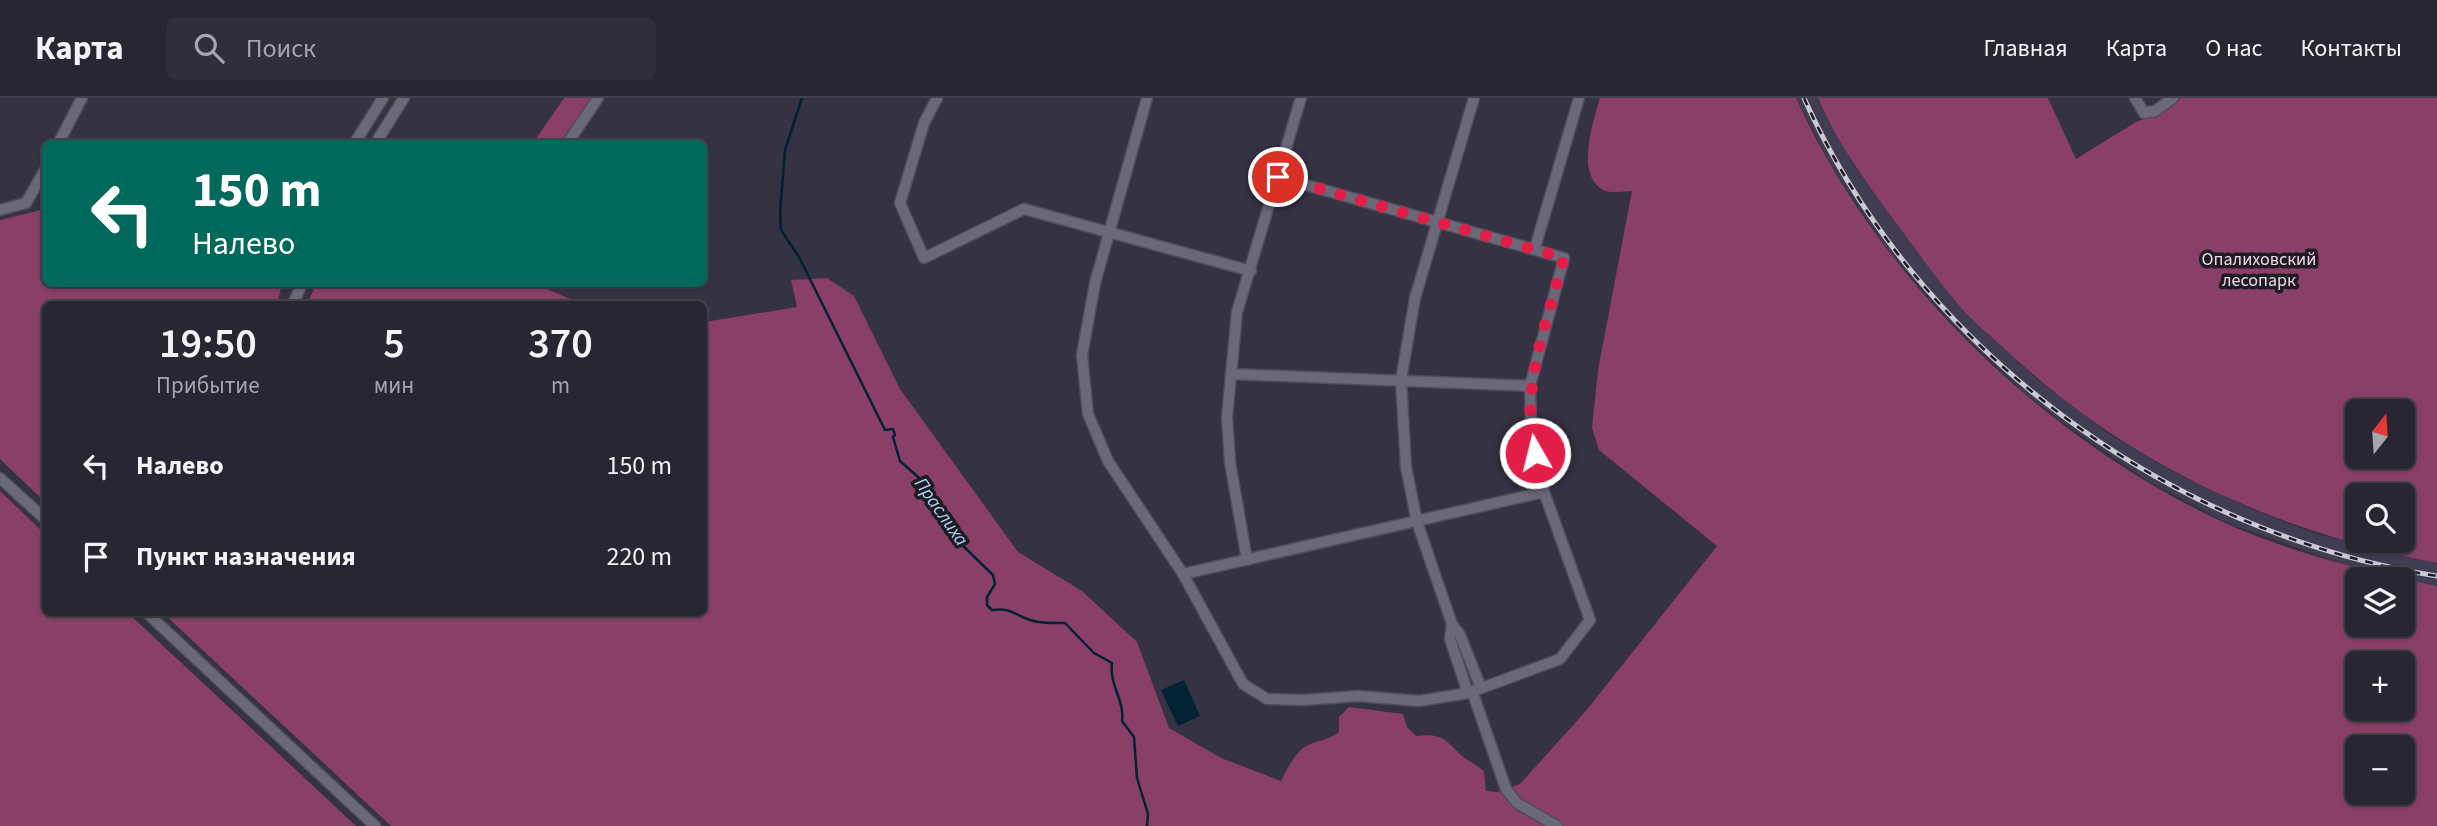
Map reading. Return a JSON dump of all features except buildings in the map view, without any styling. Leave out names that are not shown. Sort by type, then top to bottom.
[{"type":"street","points":[[60,140],[82,98]]},
{"type":"street","points":[[357,140],[383,98]]},
{"type":"street","points":[[378,140],[404,98]]},
{"type":"street","points":[[569,140],[598,98]]},
{"type":"street","points":[[937,98],[924,123],[900,202],[924,258],[1024,209],[1251,271]]},
{"type":"street","points":[[1147,98],[1095,283],[1082,355],[1088,414],[1108,461],[1183,574],[1243,684],[1267,699],[1303,700],[1358,696],[1419,701],[1474,691],[1560,659],[1590,620],[1544,492],[1531,433],[1530,386],[1564,258],[1278,177]]},
{"type":"street","points":[[1247,560],[1230,462],[1227,417],[1237,312],[1301,98]]},
{"type":"street","points":[[1474,98],[1415,298],[1401,380],[1406,467],[1417,522],[1452,624],[1450,639],[1474,691],[1506,789],[1517,803],[1557,826]]},
{"type":"street","points":[[1535,248],[1579,98]]},
{"type":"street","points":[[2136,103],[2144,113],[2155,111],[2173,98]]},
{"type":"street","points":[[0,210],[26,203],[42,175]]},
{"type":"street","points":[[1231,374],[1530,386]]},
{"type":"street","points":[[0,478],[42,516]]},
{"type":"street","points":[[1183,574],[1544,492]]},
{"type":"street","points":[[150,616],[376,826]]},
{"type":"shaded area","points":[[1796,98],[1818,98],[1854,166],[1964,311],[2037,379],[2109,434],[2174,472],[2254,510],[2308,531],[2345,541],[2345,553],[2388,553],[2437,563],[2437,586],[2415,581],[2415,567],[2351,567],[2227,523],[2146,480],[2062,422],[2026,394],[1960,332],[1889,252],[1831,165]]},
{"type":"green space","points":[[564,98],[591,98],[562,140],[535,140]]},
{"type":"green space","points":[[1600,98],[1796,98],[1831,165],[1872,229],[1920,290],[1974,347],[2032,400],[2094,447],[2158,488],[2225,523],[2268,540],[2354,567],[2345,567],[2345,637],[2415,637],[2415,581],[2437,586],[2437,826],[391,826],[166,616],[707,616],[707,322],[797,307],[791,280],[827,278],[854,296],[900,389],[1018,552],[1082,591],[1137,642],[1169,728],[1221,758],[1281,781],[1293,759],[1303,748],[1339,732],[1339,717],[1349,707],[1403,714],[1407,727],[1416,736],[1437,736],[1446,741],[1484,771],[1486,791],[1498,792],[1520,784],[1585,712],[1717,546],[1599,450],[1592,428],[1598,370],[1632,191],[1616,192],[1600,188],[1589,169],[1589,145]]},
{"type":"green space","name":"Опалиховский лесопарк","points":[[1818,98],[2048,98],[2076,159],[2180,98],[2437,98],[2437,563],[2394,553],[2415,553],[2415,483],[2345,483],[2345,540],[2262,512],[2207,488],[2102,428],[2054,392],[1964,311],[1865,181]]},
{"type":"green space","points":[[42,210],[42,287],[281,287],[278,301],[42,301],[42,499],[0,459],[0,220]]},
{"type":"green space","points":[[542,287],[575,301],[308,301],[314,289]]},
{"type":"green space","points":[[0,491],[42,531],[42,616],[131,616],[356,826],[0,826]]},
{"type":"water","points":[[1184,680],[1200,716],[1178,726],[1161,690]]},
{"type":"waterway","name":"Праслиха","points":[[802,98],[785,150],[781,230],[799,257],[885,430],[893,429],[900,461],[926,484],[939,513],[955,538],[993,575],[995,584],[987,597],[987,605],[992,610],[1009,611],[1034,621],[1065,623],[1094,653],[1112,663],[1122,721],[1134,737],[1137,778],[1148,814],[1147,826]]},
{"type":"railway","points":[[1804,98],[1852,189],[1912,272],[1983,348],[2062,415],[2148,472],[2240,519],[2337,554],[2437,576]]},
{"type":"route","points":[[1278,177],[1564,258],[1530,386],[1531,433],[1535,453]]}]
